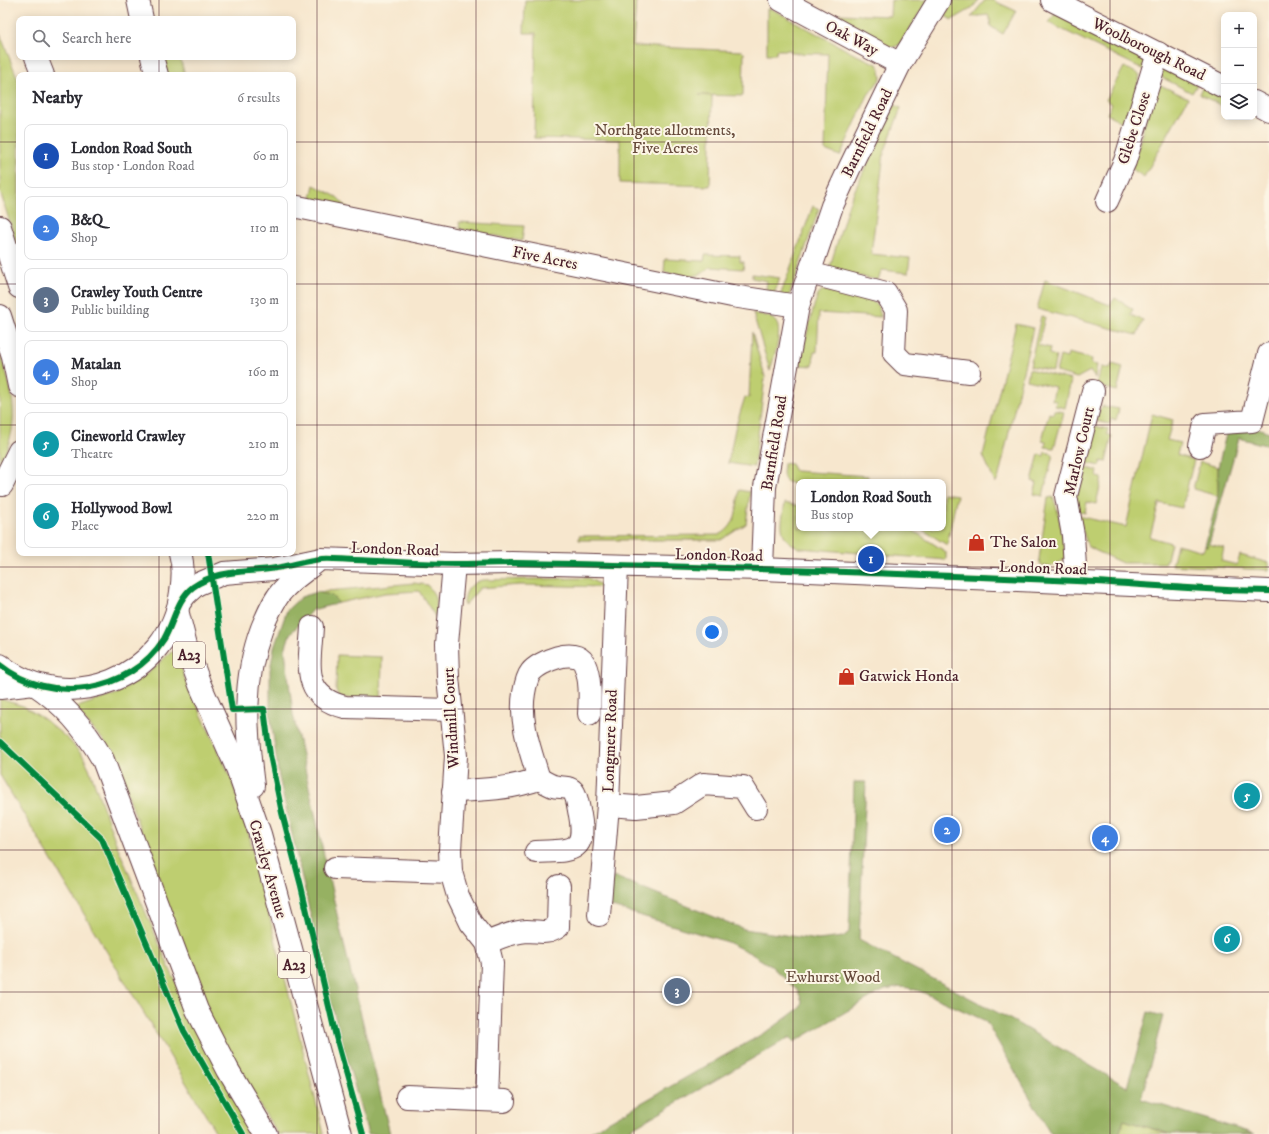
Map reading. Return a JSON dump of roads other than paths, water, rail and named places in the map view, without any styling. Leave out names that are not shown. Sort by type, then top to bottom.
[{"type":"street","points":[[138,0],[141,16]]},
{"type":"street","name":"Oak Way","points":[[782,0],[900,64]]},
{"type":"street","name":"Barnfield Road","points":[[762,569],[766,482],[798,306],[838,193],[900,64],[939,0]]},
{"type":"street","name":"Woolborough Road","points":[[1052,0],[1083,7],[1158,54],[1221,86]]},
{"type":"street","name":"Glebe Close","points":[[1107,200],[1125,161],[1158,54]]},
{"type":"street","points":[[37,60],[42,72]]},
{"type":"street","points":[[153,60],[156,72]]},
{"type":"street","name":"Five Acres","points":[[296,207],[732,296],[798,306]]},
{"type":"street","points":[[0,227],[16,278]]},
{"type":"street","points":[[809,273],[886,293],[896,310],[894,353],[905,364],[969,372]]},
{"type":"street","points":[[0,316],[16,372]]},
{"type":"street","points":[[1200,446],[1205,424],[1252,421],[1269,354]]},
{"type":"street","name":"Marlow Court","points":[[1076,582],[1073,535],[1066,496],[1093,391]]},
{"type":"street","points":[[7,482],[16,459]]},
{"type":"street","name":"London Road","points":[[296,551],[321,559]]},
{"type":"street","points":[[0,688],[34,684],[55,688],[80,689],[111,682],[121,677],[150,656],[162,641],[173,622],[179,606],[183,580],[180,556]]},
{"type":"street","points":[[260,834],[247,731],[247,710],[252,657],[264,622],[281,592],[290,582],[321,559]]},
{"type":"street","name":"London Road","points":[[179,606],[186,594],[196,585],[224,573],[274,569],[321,559],[454,564],[512,563],[762,569],[1076,582],[1203,590],[1269,591]]},
{"type":"street","name":"Windmill Court","points":[[407,1097],[495,1100],[492,963],[487,943],[471,922],[464,909],[458,896],[451,872],[453,790],[456,756],[448,677],[447,644],[454,564]]},
{"type":"street","name":"Longmere Road","points":[[599,915],[608,805],[617,566]]},
{"type":"street","name":"Crawley Avenue","points":[[179,606],[187,649],[206,699],[237,768],[260,834],[341,1134]]},
{"type":"street","points":[[312,627],[310,668],[312,684],[318,695],[331,704],[346,707],[451,710]]},
{"type":"street","points":[[539,779],[526,734],[523,712],[524,693],[530,673],[543,662],[562,656],[577,657],[584,662],[590,689],[589,714]]},
{"type":"street","points":[[0,665],[16,676],[47,692],[67,710],[89,738],[103,760],[197,1010],[228,1070],[266,1134]]},
{"type":"street","points":[[453,790],[495,790],[516,787],[539,779],[553,786],[565,787],[573,791],[577,798],[582,829],[582,839],[576,846],[566,850],[536,852]]},
{"type":"street","points":[[608,805],[636,807],[674,803],[703,784],[743,787],[756,808]]},
{"type":"street","points":[[335,868],[451,872]]},
{"type":"street","points":[[487,943],[504,936],[526,931],[550,932],[558,927],[559,886]]},
{"type":"place","name":"The Salon","points":[[977,542]]},
{"type":"place","name":"London Road South","points":[[871,559]]},
{"type":"place","name":"Gatwick Honda","points":[[846,676]]},
{"type":"place","name":"Cineworld Crawley","points":[[1247,796]]},
{"type":"place","name":"B&Q","points":[[947,830]]},
{"type":"place","name":"Matalan","points":[[1105,838]]},
{"type":"place","name":"Hollywood Bowl","points":[[1227,939]]},
{"type":"place","name":"Crawley Youth Centre","points":[[677,991]]},
{"type":"park label","name":"Northgate allotments, Five Acres","points":[[665,139]]},
{"type":"park label","name":"Ewhurst Wood","points":[[833,977]]}]
